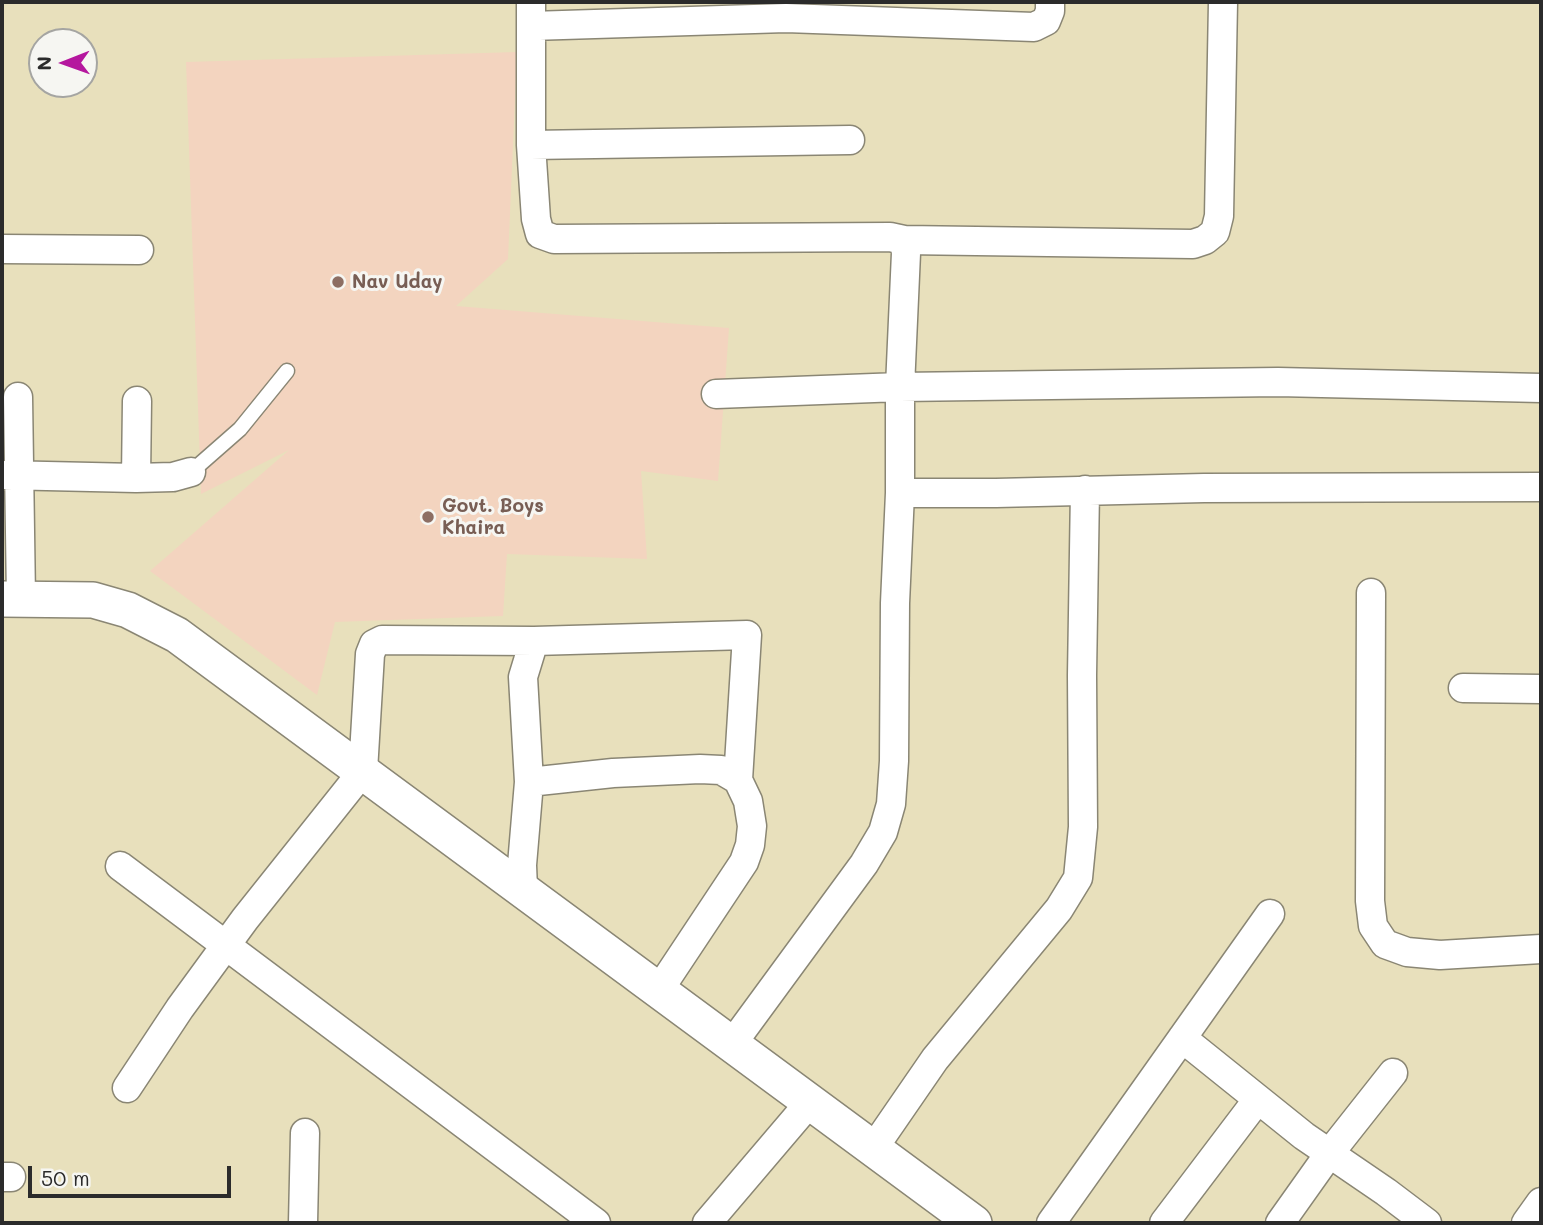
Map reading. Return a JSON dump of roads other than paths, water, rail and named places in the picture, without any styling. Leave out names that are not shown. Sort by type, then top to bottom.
[{"type":"street","points":[[1050,2],[1046,21],[1034,27],[786,18],[531,14],[531,145],[536,219],[540,234],[554,239],[890,237],[904,240],[1193,244],[1205,240],[1215,232],[1219,216],[1223,2]]},
{"type":"street","points":[[531,145],[850,140]]},
{"type":"street","points":[[732,1044],[864,864],[883,832],[891,804],[900,493],[900,387],[906,253],[904,240]]},
{"type":"street","points":[[2,249],[139,250]]},
{"type":"street","points":[[716,394],[900,387],[1278,382],[1541,388]]},
{"type":"street","points":[[19,397],[10,475],[11,599],[93,600],[128,610],[177,635],[974,1223]]},
{"type":"street","points":[[136,478],[137,401]]},
{"type":"street","points":[[10,475],[136,478],[173,477],[191,472]]},
{"type":"street","points":[[900,493],[1541,487]]},
{"type":"street","points":[[873,1149],[935,1059],[1059,909],[1077,878],[1083,827],[1085,490]]},
{"type":"street","points":[[1371,593],[1370,901],[1373,926],[1385,944],[1407,952],[1440,955],[1541,949]]},
{"type":"street","points":[[127,1087],[226,945],[363,771],[370,654],[374,644],[382,640],[534,641],[747,635],[738,780],[748,801],[752,825],[750,845],[744,862],[659,990]]},
{"type":"street","points":[[523,889],[522,865],[529,782],[523,677],[534,641]]},
{"type":"street","points":[[1463,688],[1541,689]]},
{"type":"street","points":[[529,782],[614,773],[700,769],[721,769],[738,780]]},
{"type":"street","points":[[120,866],[596,1223]]},
{"type":"street","points":[[1051,1223],[1270,914]]},
{"type":"street","points":[[1182,1038],[1329,1154],[1427,1223]]},
{"type":"street","points":[[1280,1223],[1329,1154],[1393,1073]]},
{"type":"street","points":[[1164,1223],[1258,1099]]},
{"type":"street","points":[[707,1223],[810,1102]]},
{"type":"street","points":[[303,1223],[305,1133]]},
{"type":"street","points":[[1526,1223],[1541,1202]]},
{"type":"lane","points":[[191,472],[240,429],[287,371]]},
{"type":"place","name":"Nav Uday","points":[[338,282]]},
{"type":"place","name":"Govt. Boys Khaira","points":[[428,517]]}]
